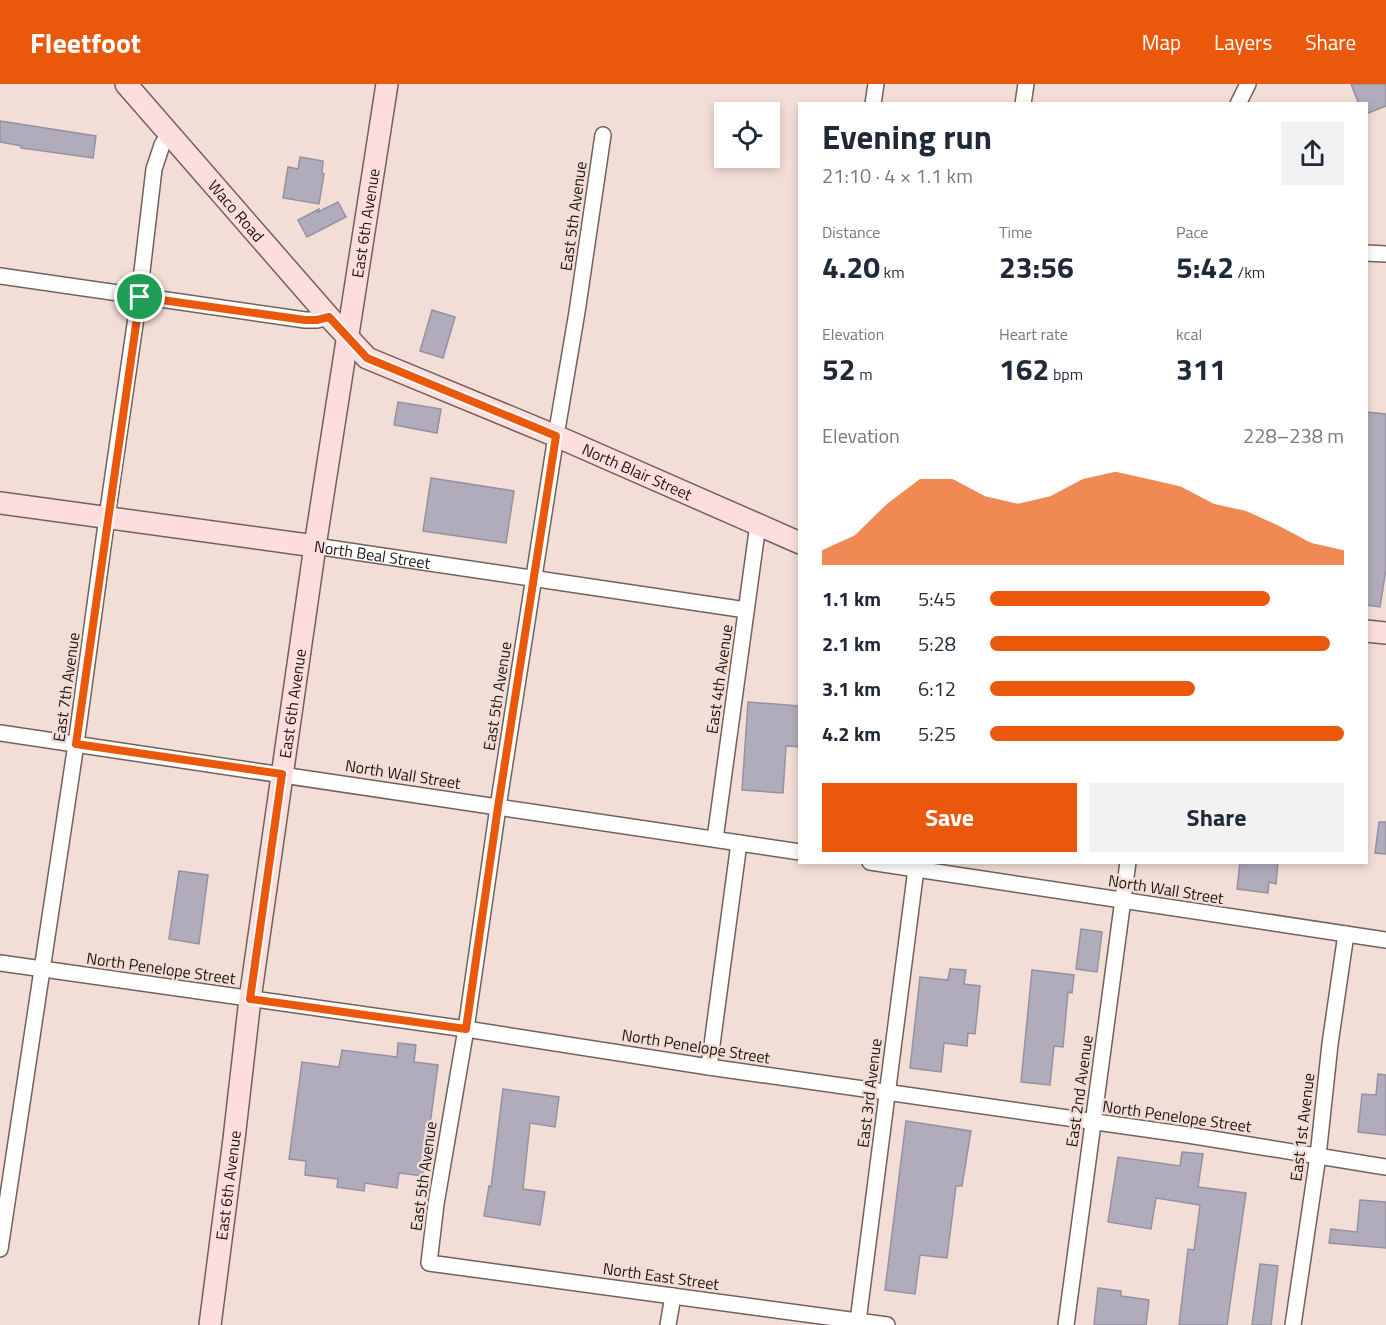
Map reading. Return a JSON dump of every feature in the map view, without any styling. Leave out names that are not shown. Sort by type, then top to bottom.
[{"type":"main road","name":"Waco Road","points":[[126,84],[348,338]]},
{"type":"main road","name":"East 6th Avenue","points":[[210,1325],[250,999],[282,774],[387,84]]},
{"type":"main road","name":"North Blair Street","points":[[348,338],[367,358],[556,436],[798,542]]},
{"type":"main road","name":"North Beal Street","points":[[0,503],[315,546]]},
{"type":"main road","points":[[1368,631],[1386,633]]},
{"type":"street","points":[[873,102],[876,84]]},
{"type":"street","points":[[1023,102],[1026,84]]},
{"type":"street","points":[[1239,102],[1248,84]]},
{"type":"street","name":"East 7th Avenue","points":[[0,1249],[6,1160],[42,969],[76,744],[140,297],[154,169],[162,145],[170,133]]},
{"type":"street","name":"East 5th Avenue","points":[[429,1263],[603,135]]},
{"type":"street","points":[[1368,254],[1386,254]]},
{"type":"street","points":[[0,276],[305,320],[329,317]]},
{"type":"street","name":"East 4th Avenue","points":[[715,839],[758,524]]},
{"type":"street","name":"North Beal Street","points":[[315,546],[746,610]]},
{"type":"street","name":"North Wall Street","points":[[0,734],[798,852]]},
{"type":"street","points":[[709,1067],[739,843]]},
{"type":"street","name":"North Wall Street","points":[[883,864],[1386,940]]},
{"type":"street","name":"East 2nd Avenue","points":[[1066,1325],[1128,864]]},
{"type":"street","name":"East 3rd Avenue","points":[[858,1321],[916,869]]},
{"type":"street","name":"East 1st Avenue","points":[[1293,1325],[1318,1156],[1330,1044],[1346,934]]},
{"type":"street","name":"North Penelope Street","points":[[0,963],[1188,1135],[1386,1167]]},
{"type":"street","name":"North East Street","points":[[429,1263],[887,1325]]},
{"type":"street","points":[[669,1325],[673,1296]]},
{"type":"building","points":[[1351,84],[1386,84],[1386,106],[1368,113],[1368,102],[1358,102]]},
{"type":"building","points":[[0,121],[96,136],[93,158],[21,148],[22,146],[0,142]]},
{"type":"building","points":[[300,157],[323,161],[322,173],[324,174],[319,204],[283,198],[288,167],[298,169]]},
{"type":"building","points":[[338,202],[346,217],[307,237],[298,220]]},
{"type":"building","points":[[432,310],[455,317],[443,358],[420,351]]},
{"type":"building","points":[[398,402],[441,409],[437,433],[394,425]]},
{"type":"building","points":[[1368,412],[1386,414],[1386,569],[1380,607],[1368,605]]},
{"type":"building","points":[[431,478],[514,491],[506,543],[423,531]]},
{"type":"building","points":[[748,702],[798,706],[798,747],[786,746],[783,793],[742,790]]},
{"type":"building","points":[[1379,822],[1386,822],[1386,854],[1375,853]]},
{"type":"building","points":[[1240,864],[1278,864],[1276,884],[1269,882],[1268,893],[1237,889]]},
{"type":"building","points":[[179,871],[208,875],[199,944],[169,939]]},
{"type":"building","points":[[1081,929],[1102,932],[1097,972],[1076,969]]},
{"type":"building","points":[[950,969],[966,970],[964,984],[980,986],[975,1034],[968,1033],[967,1046],[944,1043],[941,1072],[910,1068],[920,977],[948,980]]},
{"type":"building","points":[[1032,970],[1074,975],[1072,993],[1068,992],[1063,1047],[1054,1046],[1050,1085],[1021,1082]]},
{"type":"building","points":[[398,1043],[416,1045],[414,1062],[438,1065],[423,1176],[399,1173],[397,1188],[365,1183],[364,1191],[337,1187],[338,1179],[305,1175],[306,1161],[289,1159],[302,1062],[339,1067],[342,1050],[397,1057]]},
{"type":"building","points":[[1378,1074],[1386,1075],[1386,1135],[1358,1132],[1362,1094],[1376,1095]]},
{"type":"building","points":[[503,1089],[559,1097],[555,1127],[530,1123],[523,1189],[545,1192],[540,1225],[484,1216],[489,1186],[491,1187]]},
{"type":"building","points":[[906,1121],[971,1131],[962,1186],[956,1186],[947,1258],[920,1255],[915,1294],[885,1290]]},
{"type":"building","points":[[1182,1152],[1203,1154],[1198,1187],[1246,1193],[1227,1325],[1179,1325],[1188,1249],[1194,1250],[1200,1205],[1156,1198],[1151,1229],[1108,1222],[1118,1157],[1180,1166]]},
{"type":"building","points":[[1360,1200],[1386,1202],[1386,1248],[1329,1243],[1331,1229],[1357,1232]]},
{"type":"building","points":[[1260,1264],[1278,1266],[1271,1325],[1252,1325]]},
{"type":"building","points":[[1098,1288],[1121,1291],[1121,1296],[1149,1300],[1146,1325],[1094,1325]]},
{"type":"route","points":[[140,297],[305,320],[329,317],[367,358],[556,436],[466,1029],[250,999],[282,774],[76,744],[140,297]]}]
